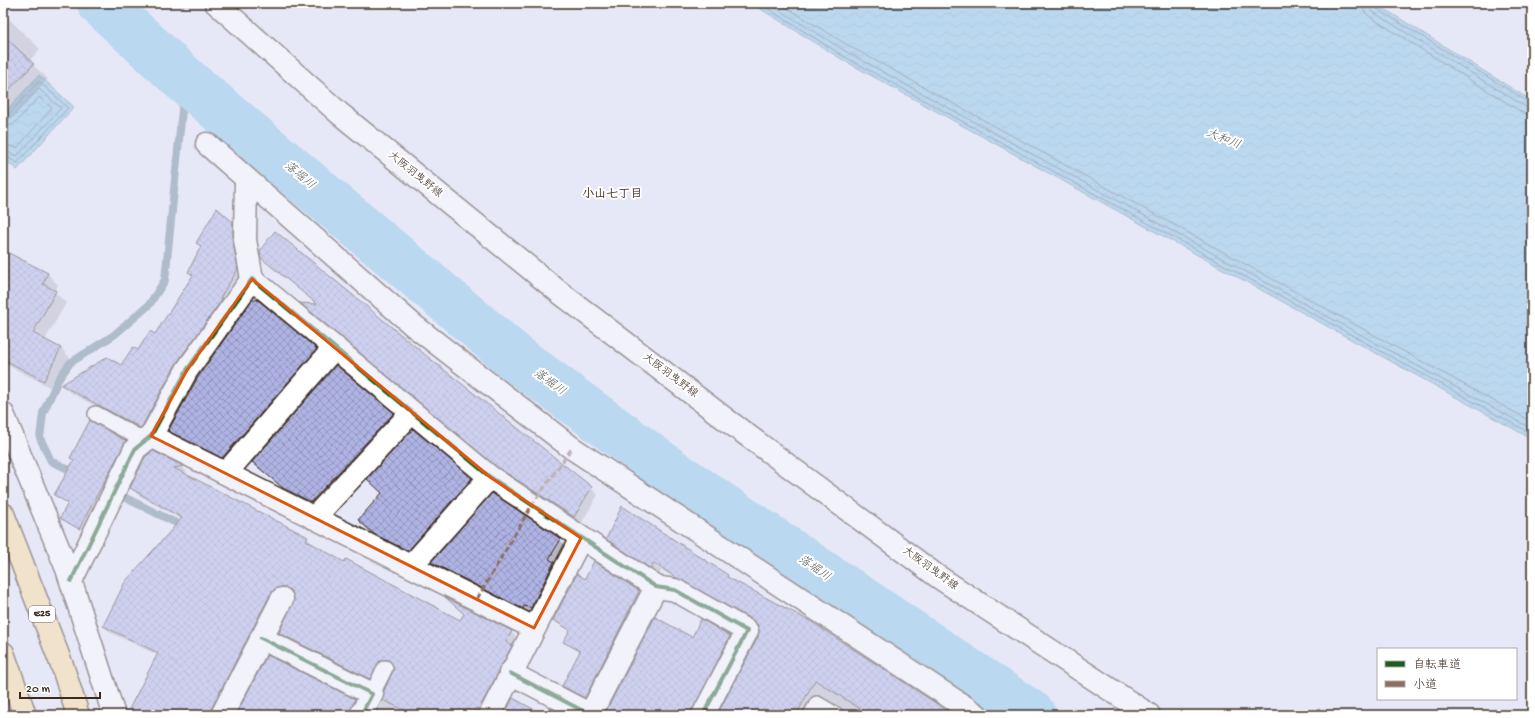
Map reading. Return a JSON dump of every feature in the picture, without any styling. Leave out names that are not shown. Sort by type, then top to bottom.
[{"type":"highway","name":"E25","points":[[3,514],[63,668],[78,715]]},
{"type":"highway","points":[[3,653],[25,715]]},
{"type":"street","name":"大阪羽曳野線","points":[[216,3],[339,113],[566,297],[937,576],[1139,711]]},
{"type":"street","points":[[207,144],[413,325],[572,448],[977,715]]},
{"type":"street","points":[[246,179],[245,240],[252,278],[490,477],[656,587],[675,590],[747,631],[703,715]]},
{"type":"street","points":[[71,581],[135,449],[148,439],[187,370],[252,278]]},
{"type":"street","points":[[226,473],[335,347]]},
{"type":"street","points":[[314,518],[412,412]]},
{"type":"street","points":[[3,414],[26,467],[71,581],[114,715]]},
{"type":"street","points":[[148,439],[226,473],[534,628]]},
{"type":"street","points":[[411,566],[490,477]]},
{"type":"street","points":[[490,715],[582,538]]},
{"type":"street","points":[[510,674],[591,715],[656,587]]},
{"type":"street","points":[[222,715],[282,599]]},
{"type":"street","points":[[261,638],[372,694],[361,715]]},
{"type":"lane","points":[[96,414],[148,439]]},
{"type":"lane","points":[[372,694],[385,668]]},
{"type":"lane","points":[[811,715],[817,704],[836,715]]},
{"type":"path","points":[[1528,3],[1532,6]]},
{"type":"highlighted area","points":[[252,279],[490,477],[581,538],[534,628],[151,436],[187,370]]},
{"type":"water","name":"大和川","points":[[751,3],[1375,3],[1532,101],[1532,439],[843,60]]},
{"type":"water","points":[[39,75],[74,107],[17,170],[3,158],[3,114]]},
{"type":"building","points":[[3,35],[34,64],[3,96]]},
{"type":"building","points":[[217,208],[233,222],[233,242],[238,269],[220,298],[223,298],[176,364],[141,428],[61,385],[107,357],[121,365],[133,347],[138,350],[150,331],[155,334],[193,275],[188,272],[201,246],[196,243]]},
{"type":"building","points":[[275,231],[428,357],[592,487],[574,517],[497,467],[300,303],[317,304],[261,258],[260,250]]},
{"type":"building","points":[[3,250],[48,273],[43,284],[56,291],[33,333],[61,348],[44,381],[3,359]]},
{"type":"building","points":[[252,300],[258,300],[317,349],[222,458],[168,431],[198,377]]},
{"type":"building","points":[[336,365],[394,413],[311,502],[283,488],[252,462]]},
{"type":"building","points":[[90,420],[126,441],[79,529],[60,518],[68,503],[54,495],[74,460],[70,458]]},
{"type":"building","points":[[413,429],[472,478],[408,551],[374,534],[358,520],[382,493],[367,479]]},
{"type":"building","points":[[153,451],[183,466],[174,468],[308,537],[306,540],[344,562],[346,559],[460,620],[464,614],[445,597],[512,631],[506,642],[512,646],[479,709],[476,708],[472,715],[414,715],[383,700],[384,691],[394,668],[389,660],[380,661],[370,679],[279,633],[294,599],[292,592],[287,588],[282,587],[276,588],[271,593],[211,709],[210,715],[126,715],[158,653],[103,626],[125,582],[182,518],[130,488],[145,457]]},
{"type":"building","points":[[492,493],[561,539],[549,559],[554,562],[531,608],[524,606],[523,609],[431,562]]},
{"type":"building","points":[[622,506],[728,575],[727,577],[810,621],[954,715],[870,715],[815,680],[796,715],[717,715],[758,637],[758,625],[753,620],[675,577],[654,563],[651,569],[606,539]]},
{"type":"building","points":[[594,561],[639,591],[585,698],[562,686],[580,651],[563,642],[570,630],[553,620],[577,574],[585,579]]},
{"type":"building","points":[[655,617],[692,637],[701,619],[730,636],[691,715],[604,715]]},
{"type":"building","points":[[267,655],[355,699],[349,715],[236,715]]},
{"type":"building","points":[[513,698],[544,715],[504,715]]},
{"type":"building","points":[[550,708],[564,715],[547,715]]},
{"type":"waterway","name":"落堀川","points":[[101,3],[185,80],[517,359],[678,477],[1032,715]]},
{"type":"waterway","points":[[78,474],[51,461],[40,438],[43,413],[58,380],[70,363],[114,335],[149,305],[165,280],[185,80]]},
{"type":"waterway","points":[[92,481],[186,528]]},
{"type":"marked path","points":[[477,599],[532,505],[572,448]]},
{"type":"cycle path","points":[[71,581],[135,449],[151,436],[187,370],[252,279],[490,477],[656,587],[675,590],[747,631],[703,715]]},
{"type":"cycle path","points":[[261,638],[372,694],[361,715]]},
{"type":"cycle path","points":[[510,673],[591,715]]},
{"type":"district","name":"小山七丁目","points":[[612,195]]}]
